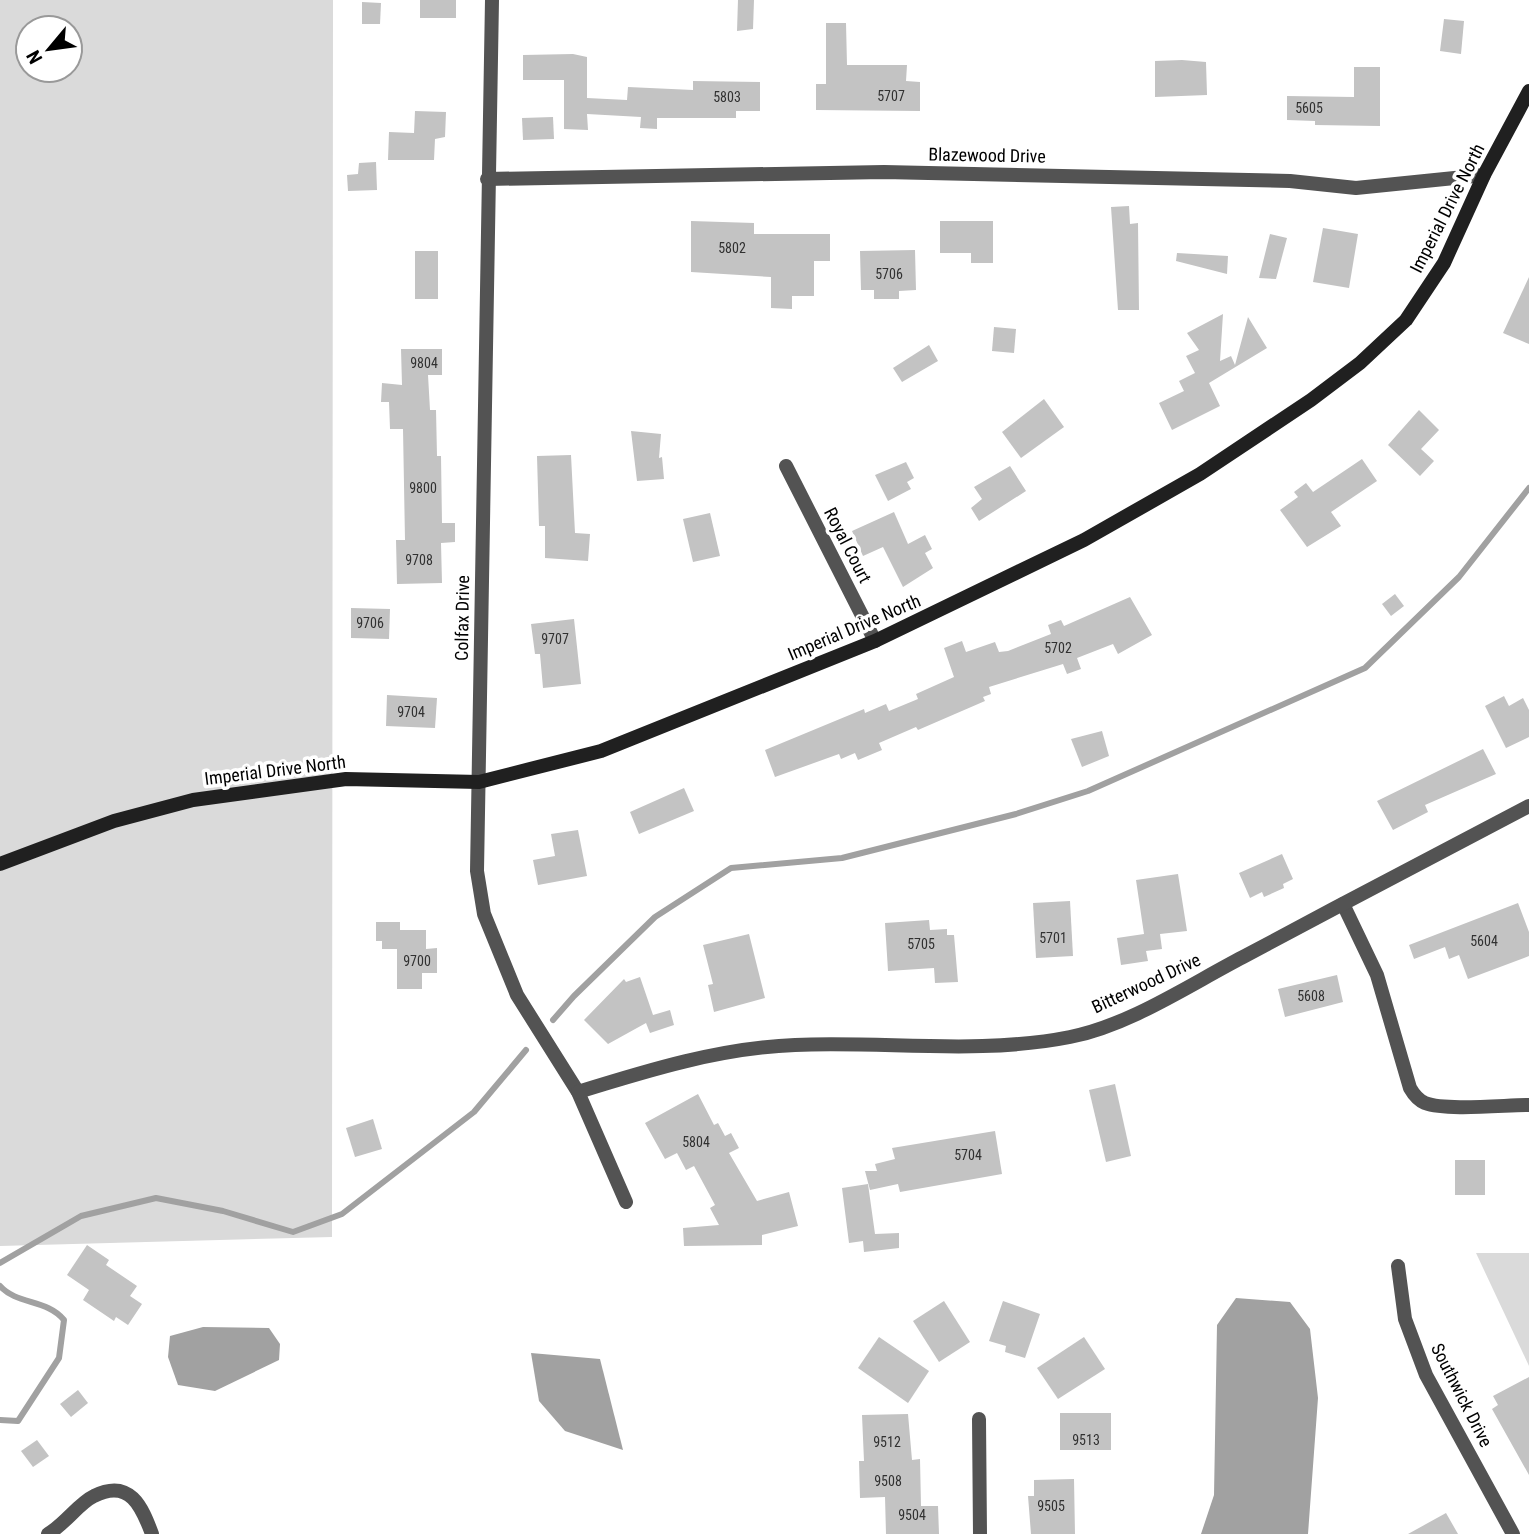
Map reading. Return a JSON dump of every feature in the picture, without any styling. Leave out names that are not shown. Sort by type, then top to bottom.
[{"type":"street","name":"Colfax Drive","points":[[492,0],[477,871],[484,914],[517,995],[578,1092],[626,1202]]},
{"type":"street","name":"Imperial Drive North","points":[[0,864],[114,821],[193,800],[345,779],[479,782],[601,751],[875,641],[1096,533],[1200,474],[1331,385],[1406,320],[1444,263],[1484,175],[1529,91]]},
{"type":"street","name":"Blazewood Drive","points":[[487,179],[884,172],[1290,181],[1356,188],[1484,175]]},
{"type":"street","name":"Royal Court","points":[[786,466],[875,641]]},
{"type":"street","name":"Bitterwood Drive","points":[[578,1092],[666,1065],[732,1051],[794,1045],[1027,1044],[1074,1036],[1116,1021],[1529,806]]},
{"type":"street","points":[[1343,904],[1377,975],[1410,1088],[1416,1098],[1427,1104],[1447,1106],[1529,1105]]},
{"type":"street","name":"Southwick Drive","points":[[1398,1266],[1405,1319],[1426,1375],[1513,1534]]},
{"type":"street","points":[[979,1419],[980,1534]]},
{"type":"street","points":[[48,1534],[65,1524],[94,1496],[112,1492],[128,1493],[142,1506],[152,1534]]},
{"type":"shaded area","points":[[0,0],[333,0],[332,1237],[0,1246]]},
{"type":"shaded area","points":[[1476,1253],[1529,1253],[1529,1366]]},
{"type":"shaded area","points":[[1236,1298],[1290,1302],[1310,1329],[1318,1398],[1308,1534],[1201,1534],[1214,1495],[1217,1325]]},
{"type":"shaded area","points":[[203,1327],[269,1328],[280,1344],[279,1360],[215,1391],[178,1385],[168,1357],[170,1336]]},
{"type":"shaded area","points":[[531,1353],[600,1359],[623,1450],[565,1431],[539,1401]]},
{"type":"building","points":[[420,0],[456,0],[456,18],[420,18]]},
{"type":"building","points":[[738,0],[754,0],[753,29],[737,31]]},
{"type":"building","points":[[362,2],[381,3],[380,24],[362,24]]},
{"type":"building","points":[[1444,19],[1464,21],[1461,54],[1440,51]]},
{"type":"building","points":[[826,23],[846,23],[847,65],[907,65],[906,81],[920,82],[920,111],[816,110],[816,84],[826,84]]},
{"type":"building","points":[[573,54],[587,57],[587,98],[627,100],[628,87],[693,90],[693,81],[760,82],[760,111],[736,111],[736,118],[657,118],[657,129],[640,128],[641,117],[587,114],[588,130],[564,129],[564,80],[523,80],[523,55]]},
{"type":"building","points":[[1155,61],[1206,62],[1207,95],[1155,97]]},
{"type":"building","points":[[1354,67],[1380,67],[1380,126],[1315,125],[1315,121],[1287,120],[1287,96],[1354,97]]},
{"type":"building","points":[[415,111],[446,112],[445,137],[435,139],[434,160],[388,160],[389,132],[414,133]]},
{"type":"building","points":[[553,117],[554,139],[523,140],[522,118]]},
{"type":"building","points":[[376,162],[377,190],[348,191],[347,175],[358,174],[359,163]]},
{"type":"building","points":[[1129,206],[1130,224],[1138,223],[1139,310],[1118,310],[1111,207]]},
{"type":"building","points":[[691,221],[754,223],[754,234],[830,234],[830,261],[814,261],[814,296],[792,296],[792,309],[771,308],[771,277],[691,272]]},
{"type":"building","points":[[940,221],[993,221],[993,263],[971,263],[971,253],[940,253]]},
{"type":"building","points":[[1323,228],[1358,234],[1349,288],[1313,282]]},
{"type":"building","points":[[1270,234],[1287,238],[1276,279],[1259,278]]},
{"type":"building","points":[[915,250],[916,290],[899,291],[899,299],[874,299],[874,290],[861,290],[860,251]]},
{"type":"building","points":[[415,251],[438,251],[438,299],[415,299]]},
{"type":"building","points":[[1177,253],[1228,256],[1227,274],[1176,261]]},
{"type":"building","points":[[1529,277],[1529,344],[1503,333]]},
{"type":"building","points":[[1223,314],[1220,361],[1231,356],[1235,365],[1248,317],[1267,348],[1209,383],[1220,406],[1172,430],[1159,403],[1184,391],[1179,381],[1195,373],[1186,356],[1199,350],[1187,333]]},
{"type":"building","points":[[994,327],[1016,329],[1014,353],[992,351]]},
{"type":"building","points":[[929,345],[938,361],[902,382],[893,368]]},
{"type":"building","points":[[401,349],[442,349],[442,375],[428,375],[430,410],[436,410],[437,456],[441,456],[442,523],[455,523],[455,542],[441,543],[442,583],[397,584],[396,540],[405,540],[403,429],[390,429],[389,402],[381,402],[382,383],[402,385]]},
{"type":"building","points":[[1044,399],[1064,427],[1021,458],[1002,432]]},
{"type":"building","points":[[1419,410],[1439,430],[1421,449],[1434,461],[1420,476],[1388,445]]},
{"type":"building","points":[[631,431],[661,434],[659,458],[662,457],[664,479],[637,481]]},
{"type":"building","points":[[571,455],[575,533],[590,534],[588,561],[545,558],[545,526],[539,526],[537,456]]},
{"type":"building","points":[[1362,459],[1377,481],[1331,512],[1341,526],[1307,547],[1280,510],[1298,497],[1294,492],[1306,483],[1313,492]]},
{"type":"building","points":[[906,462],[914,478],[907,482],[911,489],[888,501],[875,475]]},
{"type":"building","points":[[1010,466],[1026,491],[979,521],[971,508],[982,499],[974,487]]},
{"type":"building","points":[[894,512],[908,544],[925,535],[932,549],[925,553],[933,568],[903,587],[883,547],[863,556],[852,531]]},
{"type":"building","points":[[710,513],[720,556],[693,562],[683,519]]},
{"type":"building","points":[[1395,594],[1404,606],[1391,616],[1382,604]]},
{"type":"building","points":[[1130,597],[1152,635],[1118,654],[1113,644],[1077,658],[1081,669],[1067,674],[1063,664],[989,687],[991,694],[983,697],[985,701],[918,730],[916,727],[879,743],[882,750],[858,760],[855,753],[841,759],[839,754],[775,777],[765,750],[864,709],[865,713],[886,704],[889,711],[918,699],[916,694],[954,677],[944,648],[962,641],[966,652],[995,642],[999,652],[1008,651],[1051,634],[1048,625],[1061,620],[1064,626]]},
{"type":"building","points":[[351,608],[390,609],[389,639],[351,638]]},
{"type":"building","points":[[574,619],[581,684],[543,688],[540,654],[535,654],[531,624]]},
{"type":"building","points":[[387,695],[437,698],[435,728],[386,726]]},
{"type":"building","points":[[1504,696],[1509,706],[1523,698],[1529,710],[1529,737],[1506,748],[1485,706]]},
{"type":"building","points":[[1102,731],[1109,756],[1082,767],[1071,739]]},
{"type":"building","points":[[1483,749],[1496,774],[1425,805],[1428,812],[1393,830],[1377,801]]},
{"type":"building","points":[[684,788],[694,811],[639,834],[630,812]]},
{"type":"building","points":[[578,830],[587,876],[538,885],[533,860],[555,856],[551,834]]},
{"type":"building","points":[[1282,854],[1293,879],[1283,884],[1284,888],[1264,897],[1262,892],[1250,898],[1239,873]]},
{"type":"building","points":[[1178,874],[1187,931],[1160,934],[1162,949],[1146,951],[1148,961],[1121,965],[1117,938],[1144,934],[1136,880]]},
{"type":"building","points":[[1070,901],[1073,956],[1036,958],[1033,903]]},
{"type":"building","points":[[1518,903],[1529,932],[1529,956],[1468,979],[1459,955],[1449,959],[1445,947],[1414,959],[1409,945]]},
{"type":"building","points":[[929,920],[930,930],[947,929],[947,935],[954,935],[958,982],[935,983],[934,968],[888,971],[885,923]]},
{"type":"building","points":[[376,922],[400,922],[400,930],[426,930],[426,949],[437,948],[437,973],[422,973],[422,989],[397,989],[397,949],[382,949],[382,941],[376,941]]},
{"type":"building","points":[[749,934],[765,998],[714,1012],[708,985],[713,984],[703,945]]},
{"type":"building","points":[[1337,975],[1343,1002],[1285,1017],[1278,989]]},
{"type":"building","points":[[640,977],[653,1015],[670,1010],[674,1025],[650,1033],[646,1023],[608,1044],[584,1020],[624,979],[626,982]]},
{"type":"building","points":[[1115,1084],[1131,1156],[1106,1162],[1089,1090]]},
{"type":"building","points":[[698,1094],[714,1125],[718,1123],[725,1136],[731,1133],[739,1148],[729,1153],[757,1201],[789,1192],[798,1226],[762,1235],[762,1245],[684,1246],[683,1228],[719,1225],[710,1208],[715,1205],[694,1166],[686,1170],[677,1153],[665,1159],[645,1123]]},
{"type":"building","points":[[373,1119],[382,1149],[355,1157],[346,1128]]},
{"type":"building","points":[[995,1131],[1002,1174],[900,1192],[898,1184],[870,1190],[865,1171],[877,1171],[875,1164],[895,1159],[892,1148]]},
{"type":"building","points":[[1455,1160],[1485,1160],[1485,1195],[1455,1195]]},
{"type":"building","points":[[868,1184],[875,1234],[899,1233],[899,1248],[864,1252],[863,1241],[849,1243],[842,1188]]},
{"type":"building","points":[[87,1245],[109,1260],[106,1265],[137,1286],[130,1296],[142,1304],[128,1325],[116,1317],[114,1321],[83,1300],[89,1290],[67,1275]]},
{"type":"building","points":[[944,1301],[970,1342],[939,1362],[913,1321]]},
{"type":"building","points":[[1003,1301],[1040,1314],[1025,1358],[1005,1352],[1006,1346],[989,1341]]},
{"type":"building","points":[[879,1337],[929,1371],[908,1403],[858,1368]]},
{"type":"building","points":[[1084,1337],[1105,1369],[1058,1399],[1037,1368]]},
{"type":"building","points":[[1529,1377],[1529,1475],[1492,1409],[1498,1405],[1493,1396]]},
{"type":"building","points":[[78,1390],[88,1403],[71,1417],[60,1404]]},
{"type":"building","points":[[1060,1413],[1111,1413],[1111,1450],[1060,1450]]},
{"type":"building","points":[[908,1414],[912,1460],[920,1459],[921,1506],[938,1506],[939,1534],[886,1534],[885,1497],[860,1498],[859,1461],[864,1461],[862,1415]]},
{"type":"building","points":[[37,1440],[49,1456],[33,1467],[21,1451]]},
{"type":"building","points":[[1074,1479],[1075,1534],[1031,1534],[1028,1496],[1034,1496],[1034,1480]]},
{"type":"building","points":[[1446,1513],[1458,1534],[1408,1534]]},
{"type":"waterway","points":[[553,1020],[655,917],[731,868],[842,858],[1016,814],[1088,791],[1365,668],[1459,577],[1529,488]]},
{"type":"waterway","points":[[0,1263],[81,1216],[156,1198],[223,1211],[293,1232],[342,1214],[474,1112],[526,1050]]},
{"type":"waterway","points":[[0,1286],[15,1296],[49,1308],[64,1320],[59,1358],[18,1421],[0,1420]]}]
